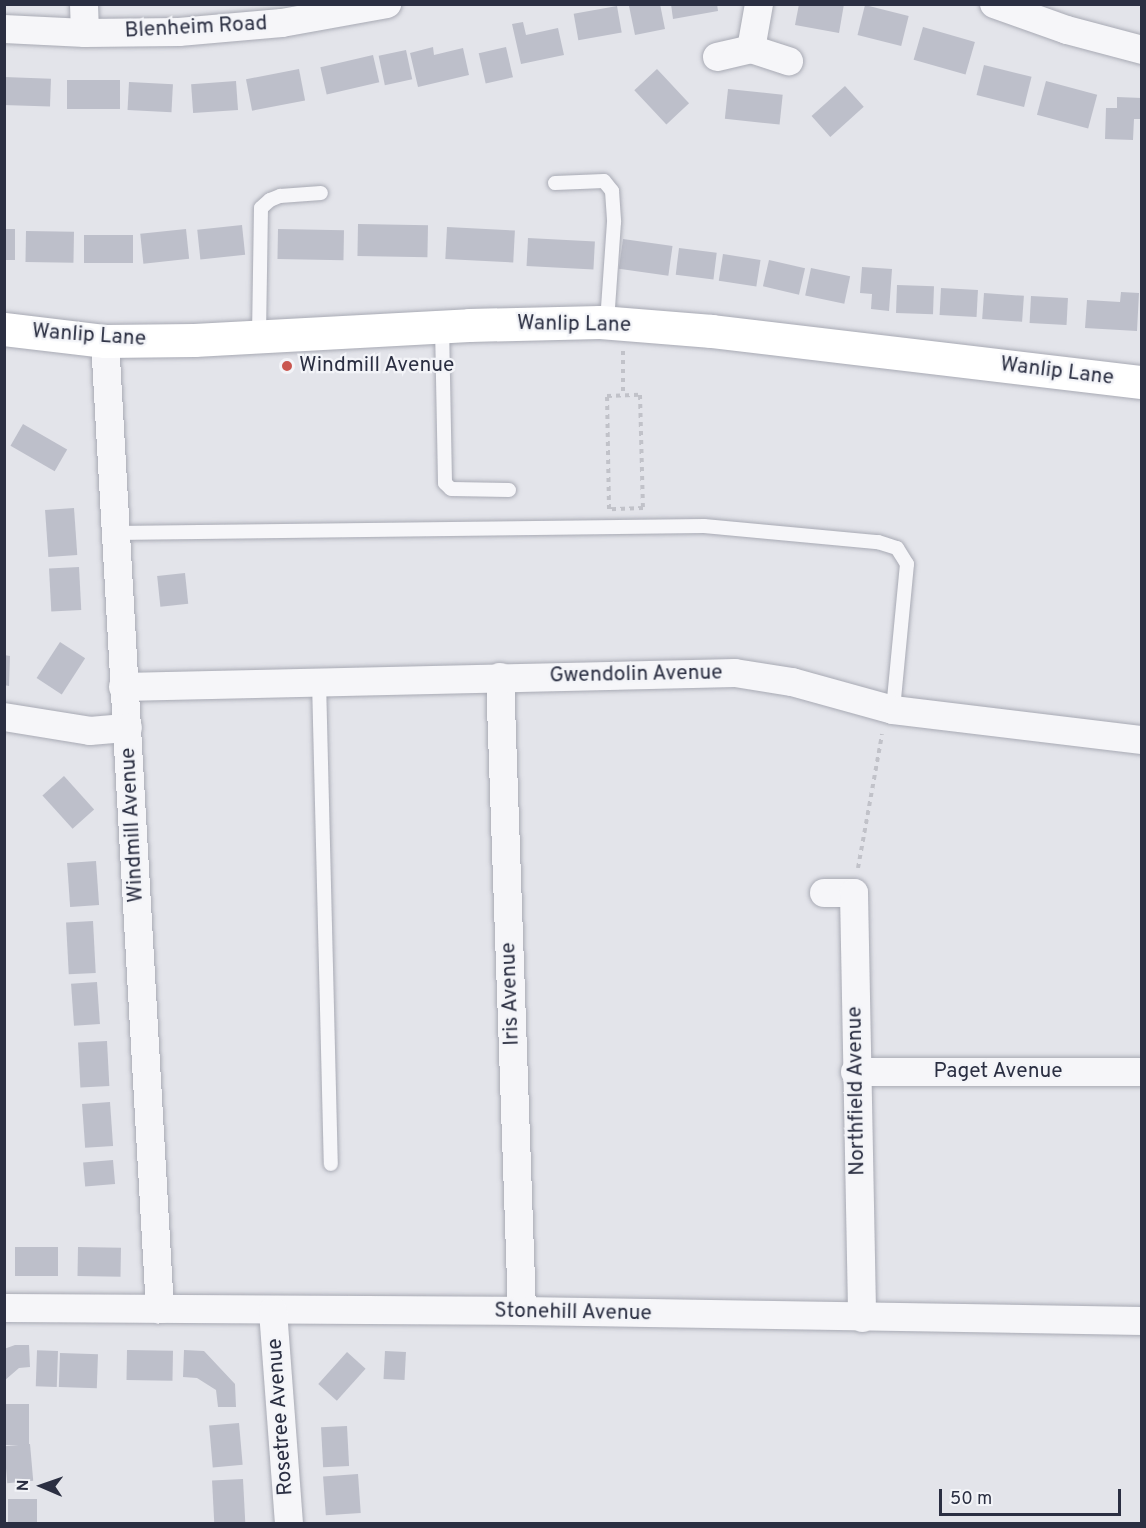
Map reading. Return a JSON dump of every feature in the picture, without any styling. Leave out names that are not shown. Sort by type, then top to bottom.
[{"type":"street","points":[[84,4],[85,33]]},
{"type":"street","name":"Blenheim Road","points":[[4,29],[85,33],[179,32],[282,23],[387,4]]},
{"type":"street","points":[[751,50],[759,4]]},
{"type":"street","points":[[994,4],[1067,30],[1142,50]]},
{"type":"street","points":[[717,57],[751,50],[789,61]]},
{"type":"street","name":"Wanlip Lane","points":[[4,329],[105,341],[194,340],[442,326],[615,323],[712,331],[1142,382]]},
{"type":"street","name":"Windmill Avenue","points":[[105,341],[160,1310]]},
{"type":"street","name":"Gwendolin Avenue","points":[[123,687],[735,673],[792,682],[890,709],[1142,740]]},
{"type":"street","name":"Iris Avenue","points":[[500,677],[522,1311]]},
{"type":"street","points":[[4,717],[90,731],[128,728]]},
{"type":"street","points":[[824,893],[854,893]]},
{"type":"street","name":"Northfield Avenue","points":[[854,893],[855,1072],[862,1318]]},
{"type":"street","name":"Paget Avenue","points":[[855,1072],[1142,1072]]},
{"type":"street","name":"Stonehill Avenue","points":[[4,1308],[522,1311],[1142,1321]]},
{"type":"street","name":"Rosetree Avenue","points":[[273,1311],[289,1524]]},
{"type":"lane","points":[[555,183],[604,181],[612,191],[615,214],[615,323]]},
{"type":"lane","points":[[259,335],[261,208],[270,200],[280,196],[321,193]]},
{"type":"lane","points":[[442,326],[445,483],[451,489],[509,490]]},
{"type":"lane","points":[[115,533],[704,526],[878,542],[897,548],[907,564],[890,709]]},
{"type":"lane","points":[[319,681],[331,1164]]},
{"type":"path","points":[[615,323],[623,395]]},
{"type":"path","points":[[623,395],[640,395],[643,508],[609,509],[607,396],[623,395]]},
{"type":"path","points":[[854,893],[890,709]]},
{"type":"building","points":[[660,4],[665,29],[635,35],[629,6]]},
{"type":"building","points":[[671,4],[717,4],[718,11],[673,19]]},
{"type":"building","points":[[799,4],[844,4],[839,33],[795,25]]},
{"type":"building","points":[[865,5],[909,16],[901,46],[858,35]]},
{"type":"building","points":[[617,6],[622,33],[578,40],[574,14]]},
{"type":"building","points":[[523,22],[526,35],[558,28],[564,55],[521,64],[512,24]]},
{"type":"building","points":[[923,27],[975,42],[966,75],[914,60]]},
{"type":"building","points":[[433,47],[434,55],[463,48],[469,75],[418,87],[410,53]]},
{"type":"building","points":[[506,47],[513,77],[486,84],[479,53]]},
{"type":"building","points":[[406,50],[412,79],[385,85],[379,56]]},
{"type":"building","points":[[373,55],[379,82],[327,94],[320,67]]},
{"type":"building","points":[[984,65],[1032,77],[1024,107],[977,95]]},
{"type":"building","points":[[299,69],[305,100],[252,111],[246,79]]},
{"type":"building","points":[[657,69],[689,103],[666,125],[634,90]]},
{"type":"building","points":[[4,77],[51,79],[50,107],[4,105]]},
{"type":"building","points":[[67,80],[120,80],[120,109],[67,109]]},
{"type":"building","points":[[236,81],[238,110],[193,113],[191,84]]},
{"type":"building","points":[[1046,81],[1097,95],[1088,129],[1037,115]]},
{"type":"building","points":[[129,82],[173,84],[171,112],[128,110]]},
{"type":"building","points":[[845,86],[864,107],[830,137],[812,116]]},
{"type":"building","points":[[728,89],[783,95],[780,125],[725,119]]},
{"type":"building","points":[[1117,97],[1142,98],[1142,119],[1134,119],[1133,140],[1105,139],[1106,108],[1117,108]]},
{"type":"building","points":[[358,224],[428,225],[427,257],[357,256]]},
{"type":"building","points":[[242,225],[245,255],[200,260],[197,230]]},
{"type":"building","points":[[447,227],[515,231],[513,263],[445,259]]},
{"type":"building","points":[[4,229],[15,229],[15,260],[4,260]]},
{"type":"building","points":[[186,229],[189,259],[143,264],[140,234]]},
{"type":"building","points":[[278,229],[344,230],[343,260],[277,259]]},
{"type":"building","points":[[26,231],[74,232],[73,263],[25,262]]},
{"type":"building","points":[[84,235],[133,235],[133,263],[84,263]]},
{"type":"building","points":[[528,238],[595,242],[593,269],[527,266]]},
{"type":"building","points":[[623,239],[673,246],[668,276],[619,269]]},
{"type":"building","points":[[679,248],[717,253],[713,279],[676,275]]},
{"type":"building","points":[[723,254],[761,260],[756,287],[719,281]]},
{"type":"building","points":[[769,260],[805,268],[799,295],[763,286]]},
{"type":"building","points":[[862,267],[892,269],[889,311],[871,309],[872,294],[860,293]]},
{"type":"building","points":[[811,268],[850,276],[844,304],[805,295]]},
{"type":"building","points":[[897,285],[934,286],[933,314],[896,313]]},
{"type":"building","points":[[941,288],[978,290],[977,317],[940,315]]},
{"type":"building","points":[[1121,292],[1139,293],[1137,331],[1085,328],[1087,300],[1120,302]]},
{"type":"building","points":[[984,293],[1024,296],[1022,322],[982,319]]},
{"type":"building","points":[[1031,296],[1068,298],[1067,325],[1030,323]]},
{"type":"building","points":[[23,424],[67,450],[55,471],[10,446]]},
{"type":"building","points":[[74,508],[77,555],[48,557],[45,510]]},
{"type":"building","points":[[79,567],[81,610],[51,612],[49,569]]},
{"type":"building","points":[[185,573],[188,604],[160,607],[157,576]]},
{"type":"building","points":[[60,642],[85,658],[62,694],[37,678]]},
{"type":"building","points":[[4,655],[10,656],[9,686],[4,685]]},
{"type":"building","points":[[64,776],[94,809],[73,829],[42,795]]},
{"type":"building","points":[[96,861],[99,905],[70,907],[67,863]]},
{"type":"building","points":[[93,921],[96,973],[69,974],[66,922]]},
{"type":"building","points":[[97,982],[100,1024],[74,1026],[71,984]]},
{"type":"building","points":[[107,1041],[109,1086],[80,1087],[78,1043]]},
{"type":"building","points":[[110,1102],[113,1146],[85,1148],[82,1104]]},
{"type":"building","points":[[113,1160],[115,1184],[85,1187],[83,1163]]},
{"type":"building","points":[[15,1247],[58,1247],[58,1276],[15,1276]]},
{"type":"building","points":[[78,1247],[121,1248],[120,1277],[77,1276]]},
{"type":"building","points":[[15,1345],[29,1345],[30,1367],[19,1368],[4,1381],[4,1349]]},
{"type":"building","points":[[37,1350],[58,1351],[57,1387],[36,1386]]},
{"type":"building","points":[[127,1350],[173,1351],[172,1381],[126,1380]]},
{"type":"building","points":[[184,1350],[204,1351],[235,1384],[236,1407],[218,1407],[216,1390],[197,1378],[183,1377]]},
{"type":"building","points":[[385,1351],[406,1352],[405,1380],[384,1379]]},
{"type":"building","points":[[347,1352],[366,1369],[337,1401],[318,1384]]},
{"type":"building","points":[[60,1353],[98,1354],[97,1388],[59,1387]]},
{"type":"building","points":[[4,1404],[29,1404],[29,1445],[4,1445]]},
{"type":"building","points":[[239,1423],[243,1465],[213,1467],[209,1426]]},
{"type":"building","points":[[347,1426],[349,1466],[323,1467],[321,1427]]},
{"type":"building","points":[[30,1444],[33,1481],[7,1483],[4,1446]]},
{"type":"building","points":[[358,1474],[361,1513],[326,1515],[323,1476]]},
{"type":"building","points":[[243,1479],[245,1524],[214,1524],[212,1481]]},
{"type":"building","points":[[8,1499],[37,1499],[37,1522],[8,1522]]},
{"type":"place","name":"Windmill Avenue","points":[[287,366]]}]
